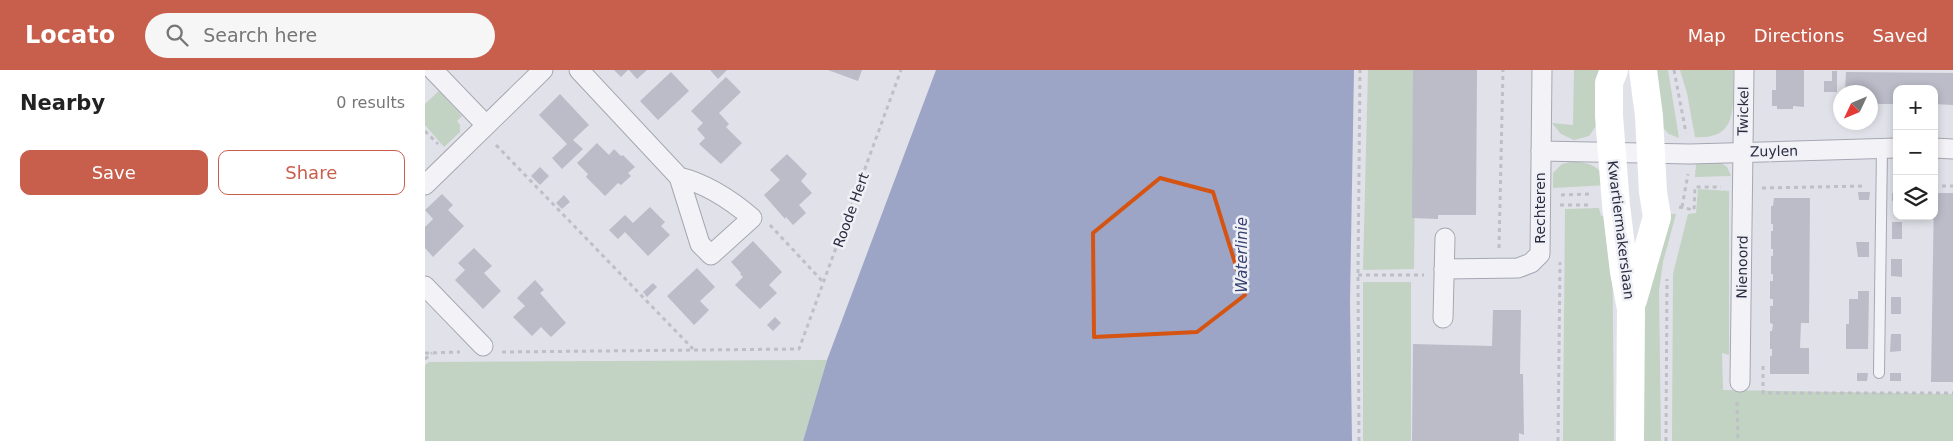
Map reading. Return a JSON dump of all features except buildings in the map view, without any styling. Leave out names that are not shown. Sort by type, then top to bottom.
[{"type":"main road","name":"Kwartiermakerslaan","points":[[1614,70],[1609,83],[1611,151],[1623,272],[1631,309]]},
{"type":"main road","name":"Kwartiermakerslaan","points":[[1631,441],[1631,309],[1636,284],[1657,217],[1653,192],[1643,70]]},
{"type":"street","points":[[433,70],[484,128]]},
{"type":"street","points":[[425,186],[543,70]]},
{"type":"street","points":[[579,70],[679,177],[700,244],[711,255],[752,218],[733,201],[696,181],[679,177]]},
{"type":"street","name":"Rechteren","points":[[1444,273],[1518,268],[1531,263],[1540,254],[1542,70]]},
{"type":"street","name":"Twickel","points":[[1743,152],[1744,70]]},
{"type":"street","name":"Zuylen","points":[[1651,152],[1690,154],[1889,148]]},
{"type":"street","points":[[1938,148],[1953,148]]},
{"type":"street","points":[[1541,151],[1611,151]]},
{"type":"street","name":"Kwartiermakerslaan","points":[[1611,151],[1651,152]]},
{"type":"street","name":"Nienoord","points":[[1740,382],[1743,152]]},
{"type":"street","points":[[1443,318],[1445,238]]},
{"type":"street","points":[[425,286],[482,350]]},
{"type":"lane","points":[[1879,373],[1889,148]]},
{"type":"path","name":"Roode Hert","points":[[694,350],[799,349],[901,70]]},
{"type":"path","points":[[1359,441],[1360,70]]},
{"type":"path","points":[[1499,269],[1503,70]]},
{"type":"path","points":[[484,128],[694,350]]},
{"type":"path","points":[[1938,186],[1953,186]]},
{"type":"path","points":[[1764,188],[1764,197]]},
{"type":"path","points":[[752,218],[759,213],[824,283]]},
{"type":"path","points":[[1358,275],[1444,273]]},
{"type":"path","points":[[425,352],[482,350],[694,350]]},
{"type":"path","points":[[425,359],[433,352]]},
{"type":"path","points":[[1763,360],[1763,393],[1953,394]]},
{"type":"path","points":[[1738,441],[1737,386],[1740,382]]},
{"type":"highlighted area","points":[[1160,178],[1213,192],[1245,295],[1197,332],[1094,337],[1093,233]]},
{"type":"green space","points":[[1368,70],[1416,70],[1414,269],[1363,270]]},
{"type":"green space","points":[[1574,70],[1603,70],[1598,123],[1589,136],[1574,140],[1561,134],[1552,123],[1573,125]]},
{"type":"green space","points":[[1651,70],[1668,70],[1679,138],[1669,134],[1661,126]]},
{"type":"green space","points":[[1680,70],[1733,70],[1733,106],[1731,117],[1727,126],[1720,132],[1710,136],[1695,137],[1687,93]]},
{"type":"green space","points":[[439,91],[462,116],[457,121],[460,125],[460,132],[444,147],[425,125],[425,104]]},
{"type":"green space","points":[[1706,160],[1716,160],[1727,167],[1731,176],[1695,177],[1696,164]]},
{"type":"green space","points":[[1574,161],[1587,163],[1595,167],[1602,174],[1608,185],[1553,188],[1553,173],[1562,164]]},
{"type":"green space","points":[[1698,189],[1729,191],[1729,355],[1722,353],[1723,390],[1953,394],[1953,441],[1672,441],[1673,274],[1688,214],[1696,213]]},
{"type":"green space","points":[[1599,208],[1601,216],[1612,215],[1614,441],[1563,441],[1565,209]]},
{"type":"green space","points":[[1663,214],[1676,214],[1663,262],[1659,291],[1661,441],[1642,441],[1644,304]]},
{"type":"green space","points":[[1363,282],[1411,282],[1411,441],[1363,441]]},
{"type":"green space","points":[[827,360],[803,441],[425,441],[425,365],[429,362]]},
{"type":"water","name":"Waterlinie","points":[[936,70],[1354,70],[1350,302],[1352,441],[803,441],[827,360]]}]
